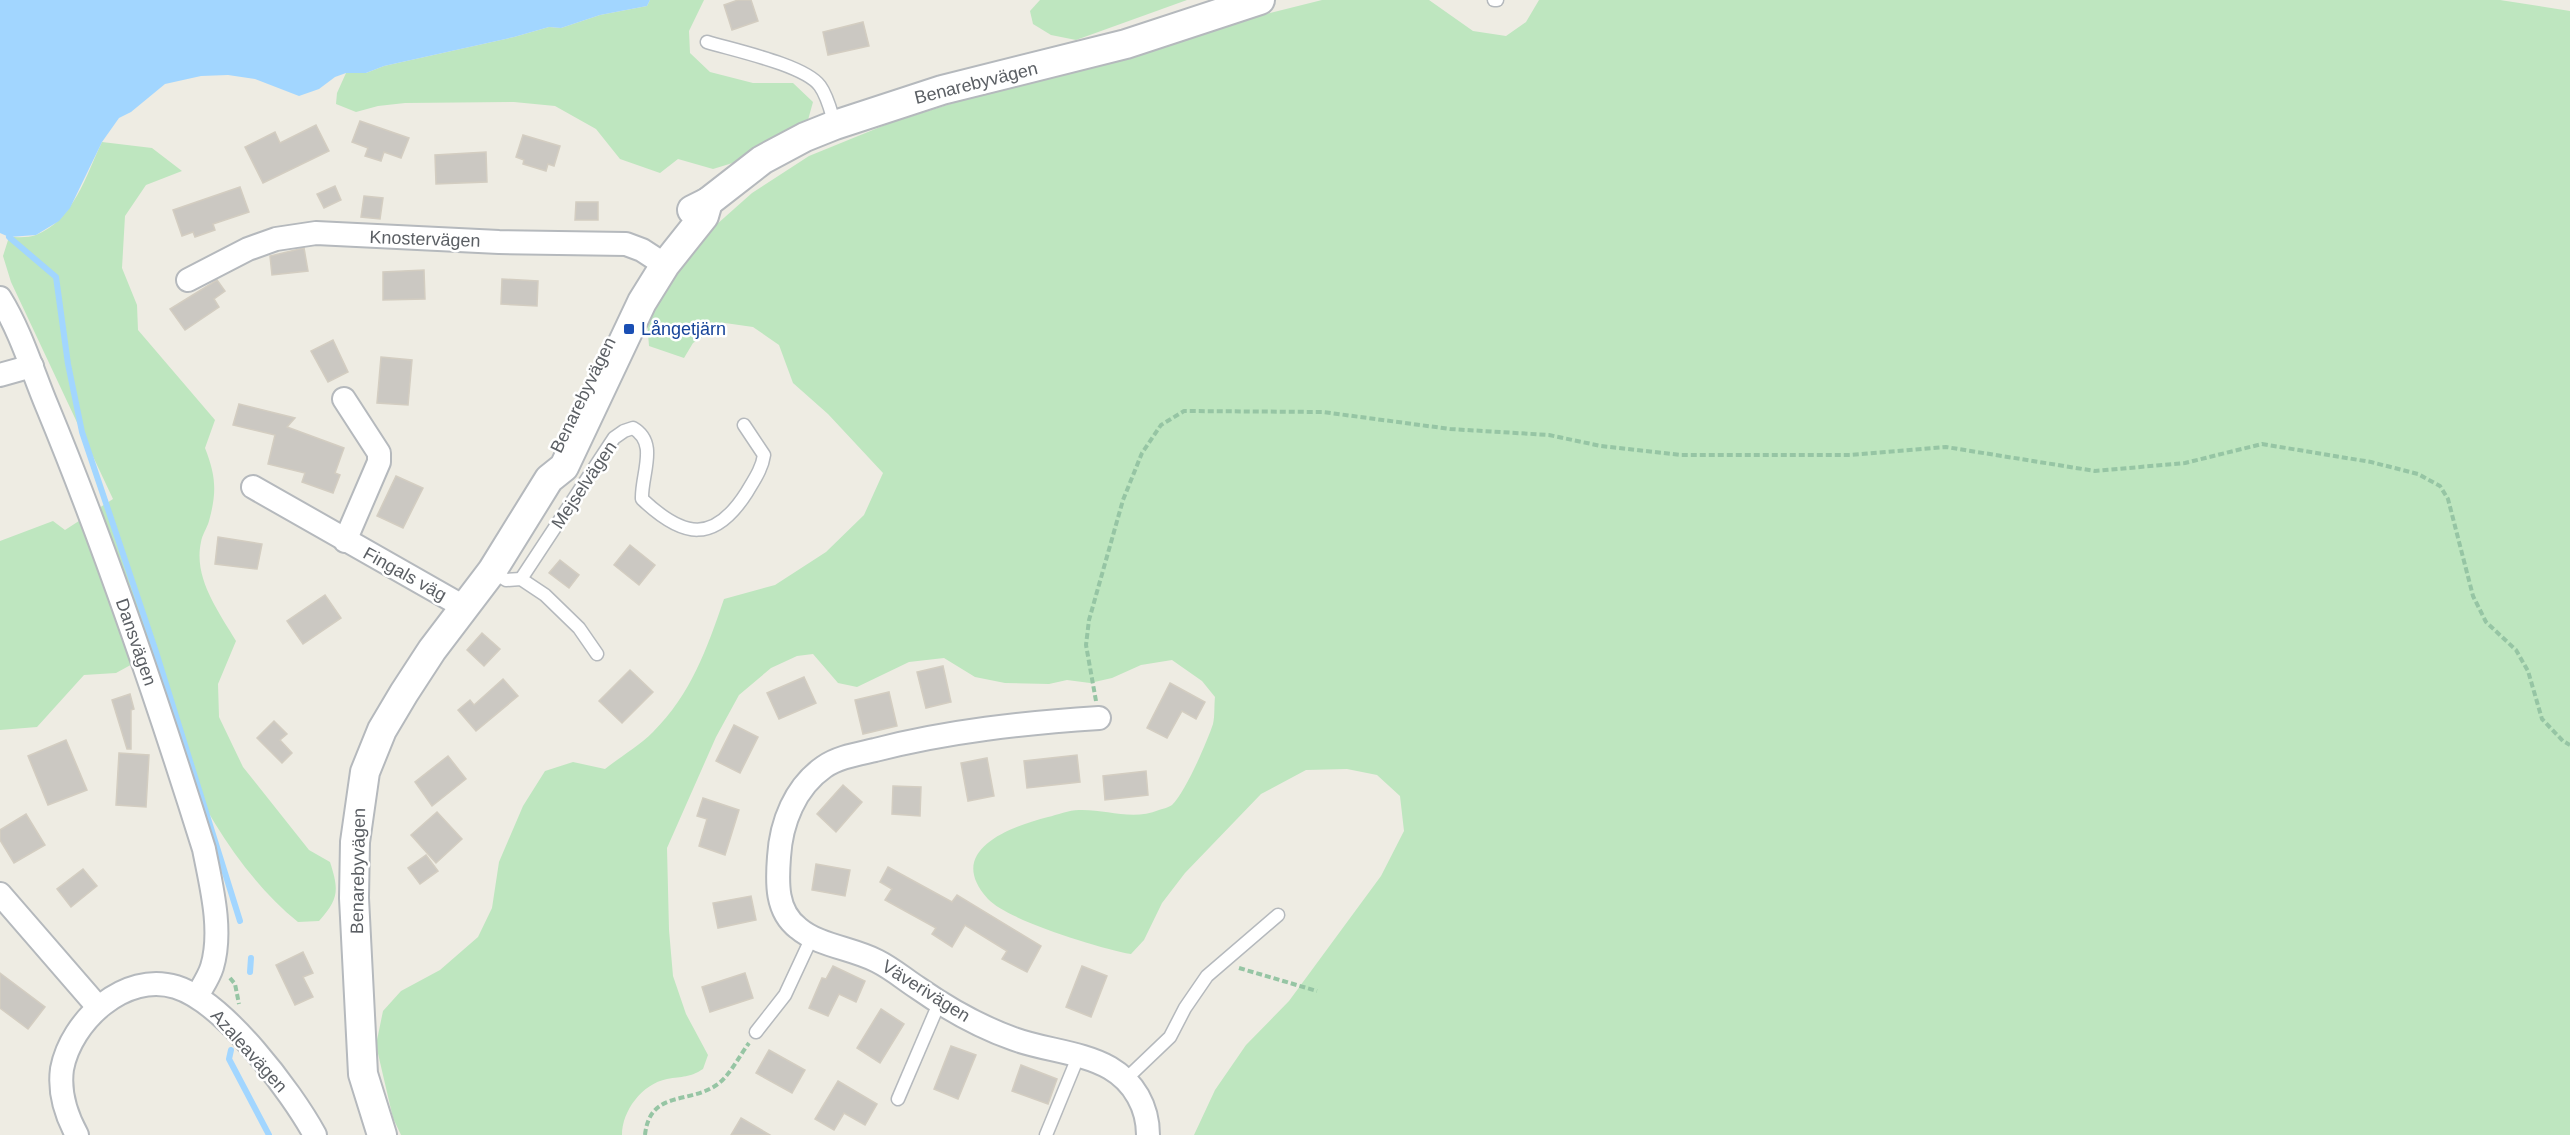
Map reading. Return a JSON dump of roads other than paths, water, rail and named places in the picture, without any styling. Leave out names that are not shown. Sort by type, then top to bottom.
[{"type":"street","name":"Benarebyvägen","points":[[382,1135],[363,1074],[354,898],[355,842],[365,772],[382,730],[432,650],[492,571],[549,479],[564,467],[659,261],[704,216],[708,202],[762,160],[805,137],[942,90],[1126,44],[1260,0]]},
{"type":"street","name":"Knostervägen","points":[[188,280],[248,249],[276,239],[316,233],[499,242],[626,244],[659,261]]},
{"type":"street","name":"Dansvägen","points":[[0,298],[19,334],[71,460],[116,582],[204,849],[215,920],[216,946],[212,968],[197,996]]},
{"type":"street","points":[[0,375],[32,366]]},
{"type":"street","name":"Fingals väg","points":[[344,399],[379,453],[379,462],[345,541]]},
{"type":"street","name":"Fingals väg","points":[[253,487],[464,607]]},
{"type":"street","name":"Väverivägen","points":[[1099,718],[1031,722],[898,744],[845,757],[825,766],[809,780],[795,799],[786,819],[779,850],[778,896],[786,917],[798,929],[812,937],[874,959],[901,974],[961,1016],[1014,1039],[1107,1066],[1126,1079]]},
{"type":"street","points":[[0,894],[98,1007]]},
{"type":"street","name":"Azaleavägen","points":[[77,1135],[65,1108],[62,1087],[62,1069],[69,1047],[79,1028],[98,1007],[114,997],[147,984],[173,986],[197,996],[231,1026],[293,1100],[315,1135]]},
{"type":"street","points":[[1126,1079],[1148,1118],[1148,1135]]},
{"type":"lane","points":[[707,42],[794,68],[808,76],[819,84],[835,125]]},
{"type":"lane","name":"Mejselvägen","points":[[521,579],[609,445],[624,430],[633,428],[640,432],[647,442],[647,459],[641,483],[642,499],[657,513],[678,525],[695,531],[708,530],[721,523],[741,501],[763,466],[764,455],[744,425]]},
{"type":"lane","points":[[492,571],[506,580],[521,579],[545,595],[579,628],[597,654]]},
{"type":"lane","points":[[1126,1079],[1170,1038],[1196,991],[1221,963],[1278,915]]},
{"type":"lane","points":[[756,1032],[785,995],[812,937]]},
{"type":"lane","points":[[898,1099],[940,1002]]},
{"type":"lane","points":[[1047,1135],[1078,1057]]},
{"type":"water","points":[[0,0],[650,0],[647,6],[600,15],[561,28],[549,27],[384,66],[366,73],[346,73],[335,77],[319,89],[299,96],[255,79],[228,75],[201,76],[165,84],[131,112],[119,118],[102,142],[70,208],[59,221],[36,235],[9,237],[0,233]]},
{"type":"waterway","points":[[9,237],[56,277],[68,364],[82,432],[156,652],[240,921]]},
{"type":"waterway","points":[[250,972],[251,958]]},
{"type":"waterway","points":[[231,1050],[229,1059],[269,1135]]},
{"type":"place","name":"Långetjärn","points":[[629,329]]}]
